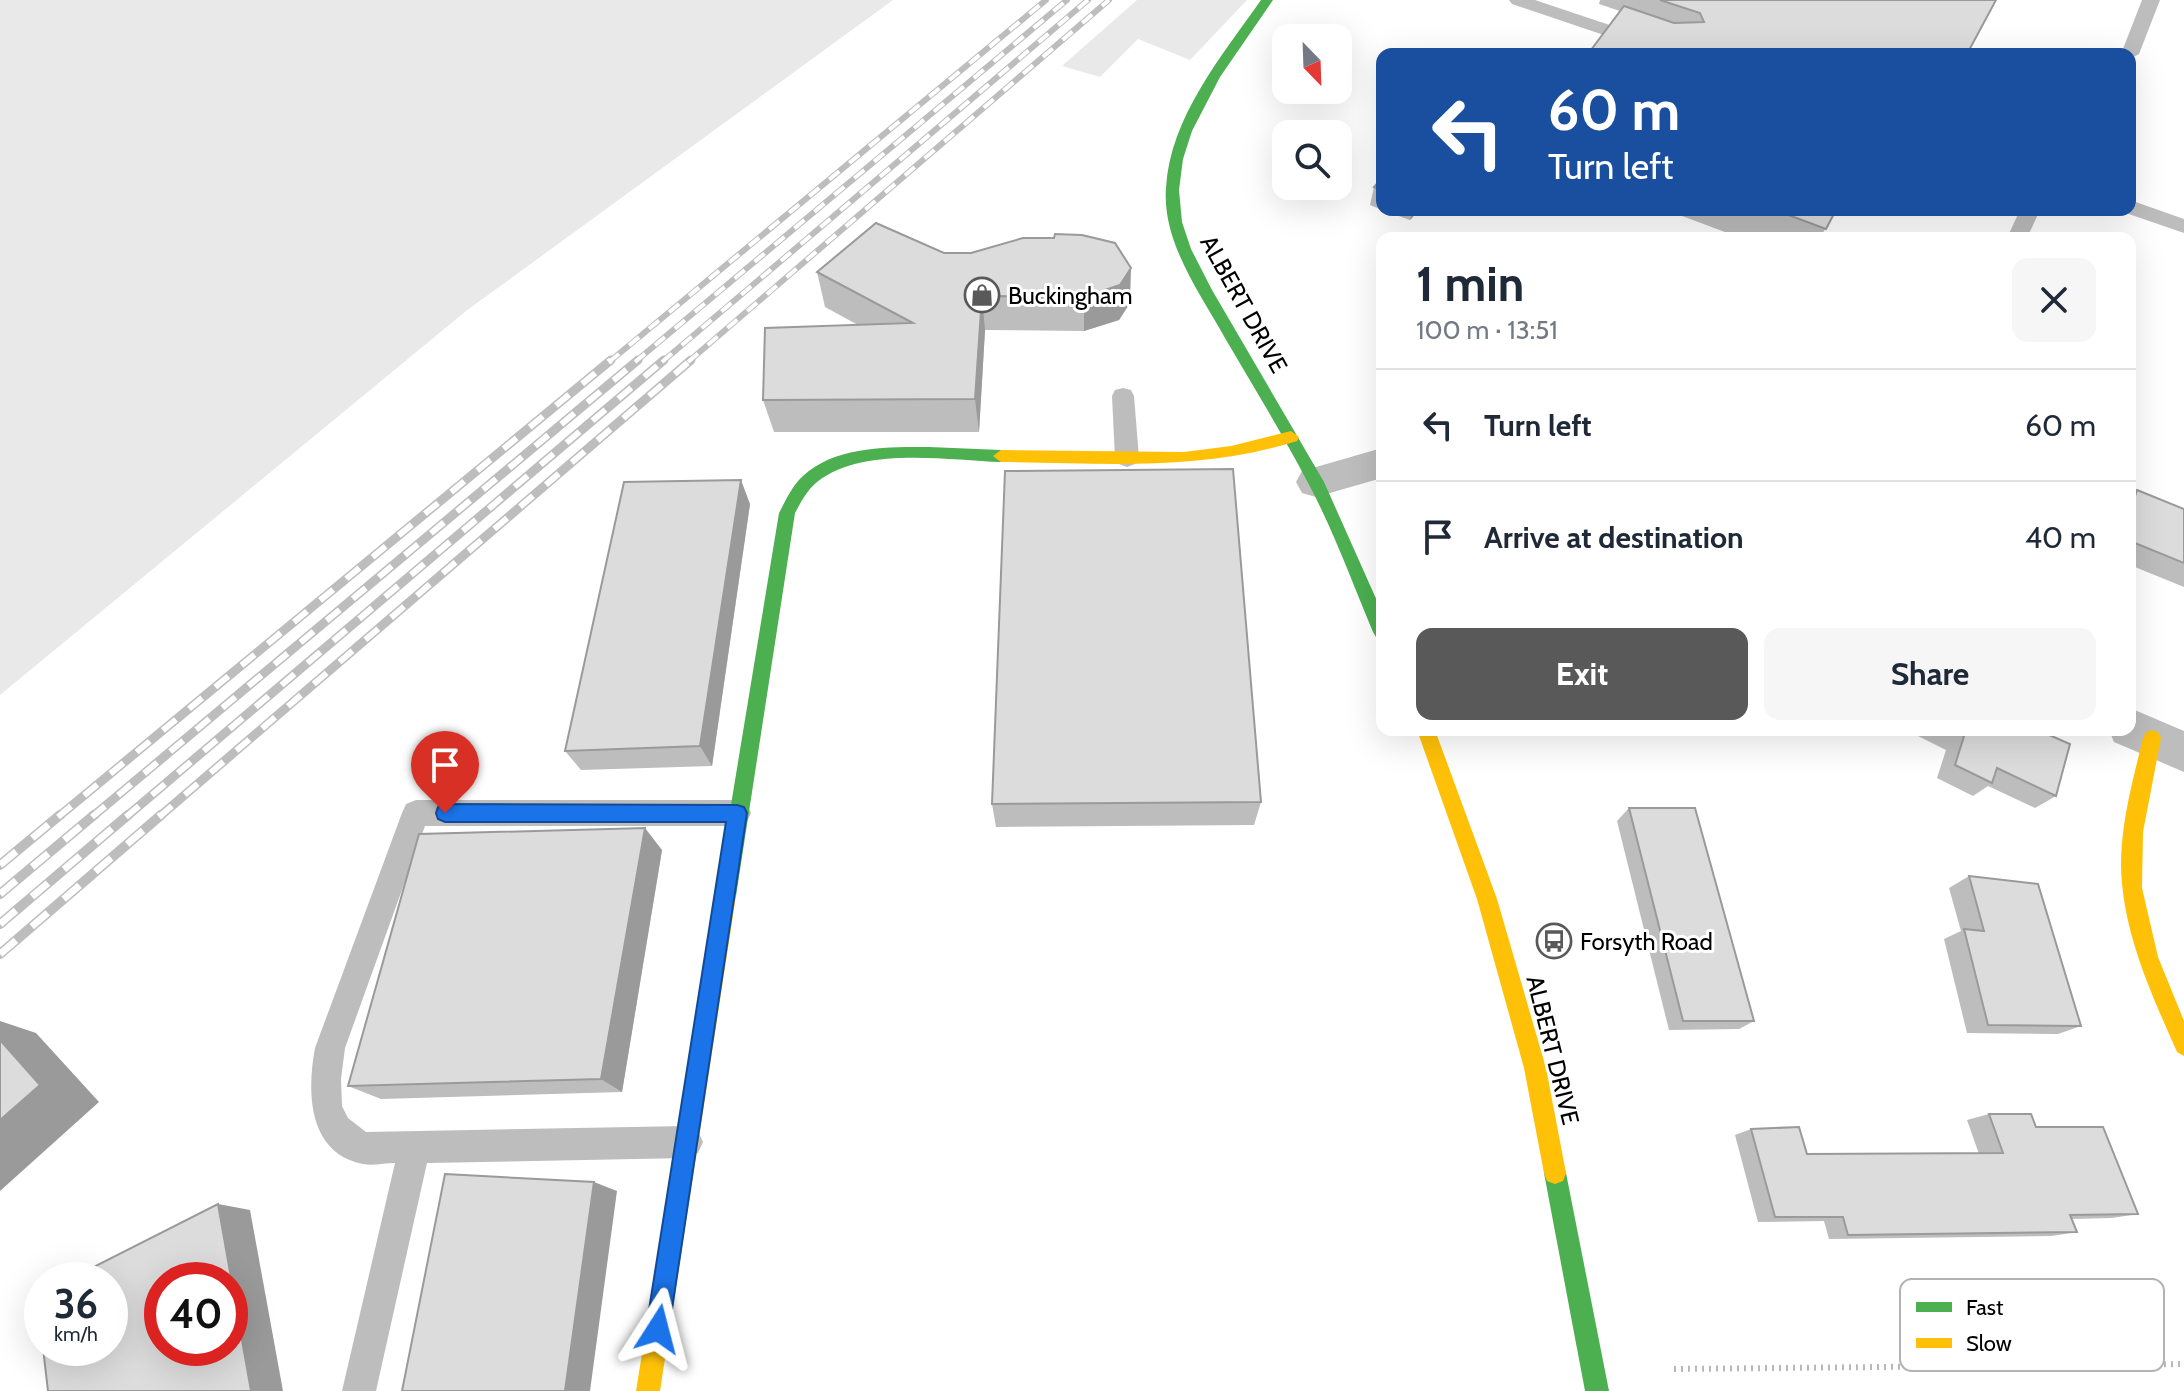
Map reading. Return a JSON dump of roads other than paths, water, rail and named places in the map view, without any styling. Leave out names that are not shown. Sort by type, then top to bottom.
[{"type":"street","name":"ALBERT DRIVE","points":[[1267,0],[1195,105],[1180,138],[1173,174],[1175,222],[1188,258],[1316,482],[1376,618]]},
{"type":"street","points":[[648,1391],[737,813],[787,513],[802,484],[829,466],[872,454],[1127,458],[1210,456],[1291,437]]},
{"type":"street","points":[[1316,482],[1376,465]]},
{"type":"street","name":"ALBERT DRIVE","points":[[1428,736],[1487,899],[1535,1068],[1597,1391]]},
{"type":"street","points":[[2155,739],[2137,808],[2131,866],[2134,898],[2139,926],[2157,982],[2184,1045]]},
{"type":"lane","points":[[1518,0],[1660,48]]},
{"type":"lane","points":[[2132,48],[2151,0]]},
{"type":"lane","points":[[2136,209],[2184,226]]},
{"type":"lane","points":[[1123,396],[1127,458]]},
{"type":"lane","points":[[687,1142],[363,1148],[343,1138],[330,1120],[323,1086],[330,1048],[416,813],[737,813]]},
{"type":"lane","points":[[359,1391],[414,1148]]},
{"type":"railway","points":[[609,362],[1046,0]]},
{"type":"railway","points":[[635,362],[1067,0]]},
{"type":"railway","points":[[662,362],[1088,0]]},
{"type":"railway","points":[[688,362],[1109,0]]},
{"type":"railway","points":[[58,817],[611,360]]},
{"type":"railway","points":[[92,817],[638,360]]},
{"type":"railway","points":[[126,817],[664,360]]},
{"type":"railway","points":[[159,817],[691,360]]},
{"type":"railway","points":[[0,865],[60,815]]},
{"type":"railway","points":[[0,894],[94,815]]},
{"type":"railway","points":[[0,924],[128,815]]},
{"type":"railway","points":[[0,954],[161,815]]},
{"type":"place","name":"Buckingham","points":[[982,295]]},
{"type":"place","name":"Forsyth Road","points":[[1554,941]]}]
